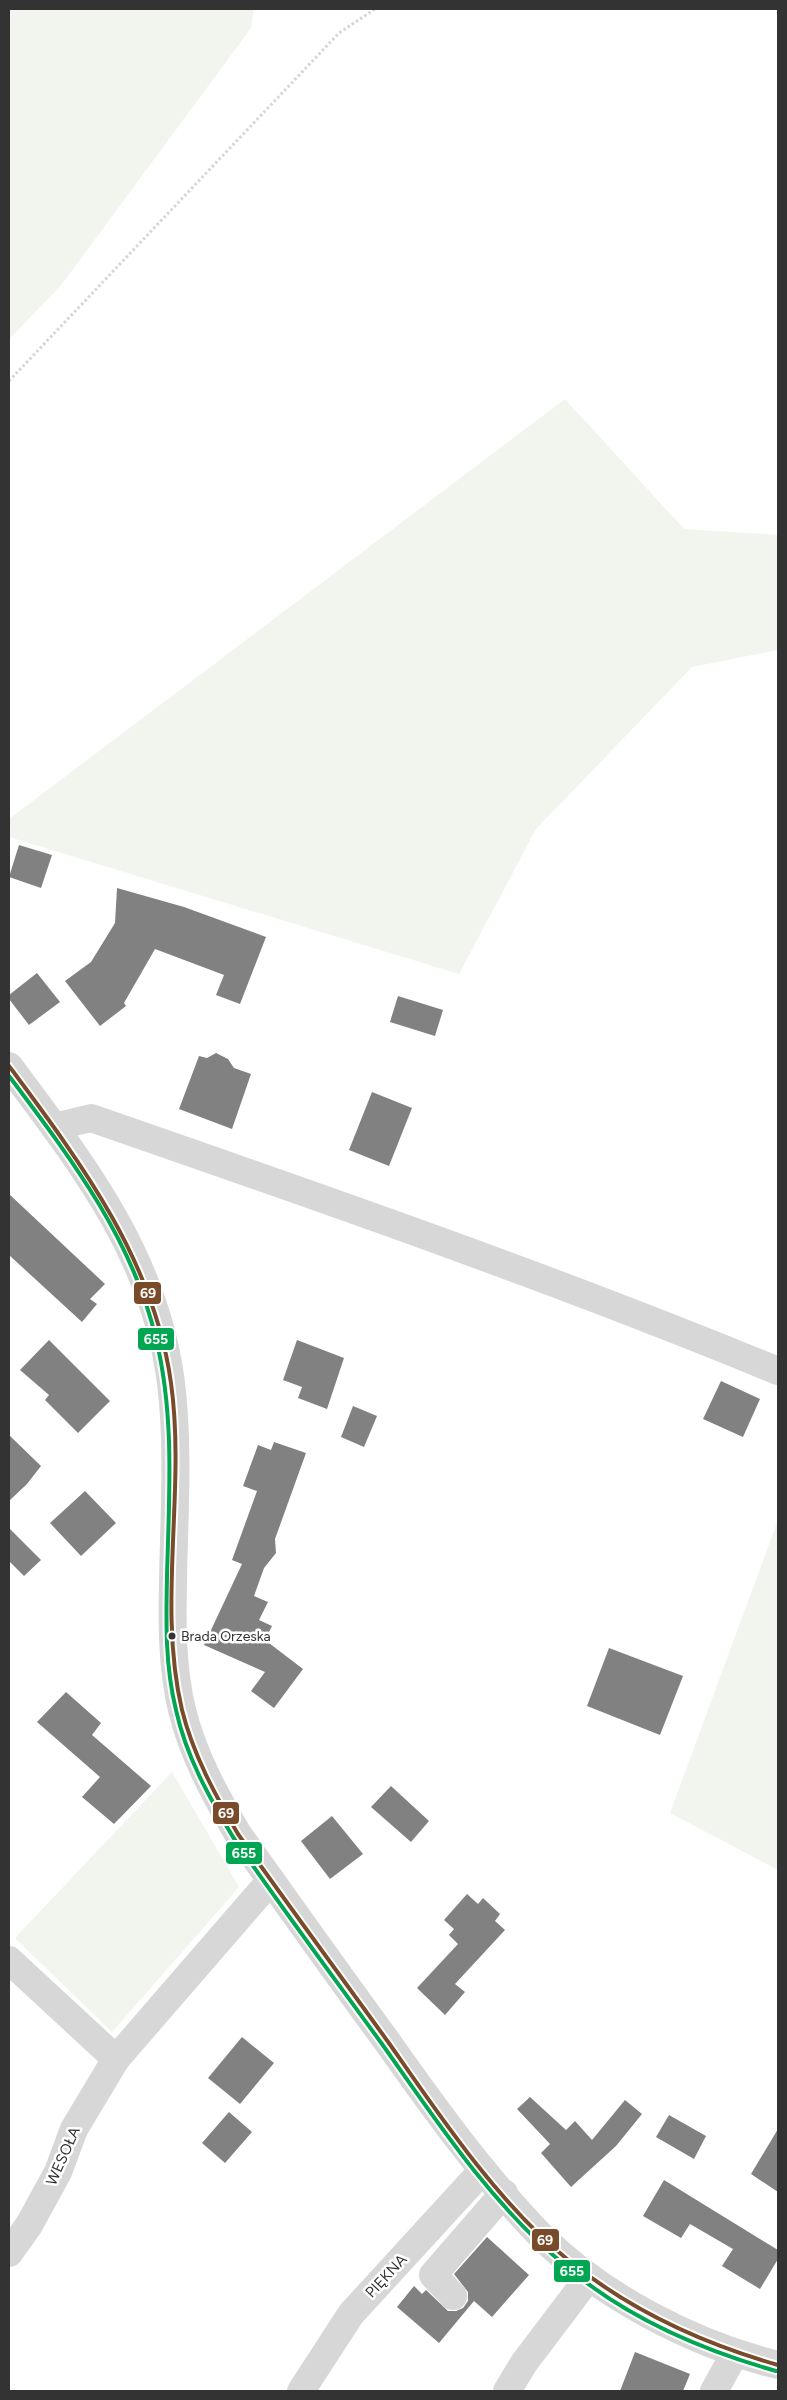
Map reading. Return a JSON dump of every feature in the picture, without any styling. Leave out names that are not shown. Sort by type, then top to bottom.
[{"type":"street","points":[[9,1066],[94,1183],[119,1226],[139,1266],[164,1343],[174,1421],[172,1636],[182,1710],[195,1751],[214,1794],[238,1834],[443,2120],[483,2170],[542,2236],[590,2277],[670,2327],[735,2353],[778,2365]]},
{"type":"street","points":[[54,1127],[91,1118],[392,1222],[702,1339],[778,1371]]},
{"type":"street","name":"WESOŁA","points":[[9,2253],[29,2225],[58,2172],[74,2129],[116,2059],[271,1880]]},
{"type":"street","points":[[9,1960],[116,2059]]},
{"type":"street","name":"PIĘKNA","points":[[301,2391],[351,2314],[483,2170]]},
{"type":"street","points":[[453,2296],[433,2275],[504,2193]]},
{"type":"street","points":[[507,2391],[524,2363],[590,2277]]},
{"type":"street","points":[[714,2391],[735,2353]]},
{"type":"path","points":[[9,381],[339,33],[375,9]]},
{"type":"shaded area","points":[[9,9],[254,9],[251,28],[62,284],[9,339]]},
{"type":"shaded area","points":[[565,399],[684,529],[778,535],[778,650],[692,667],[536,829],[459,974],[9,837],[9,819]]},
{"type":"shaded area","points":[[778,1520],[778,1870],[670,1813]]},
{"type":"shaded area","points":[[172,1772],[239,1887],[112,2032],[15,1938]]},
{"type":"building","points":[[19,845],[52,855],[41,888],[9,877]]},
{"type":"building","points":[[117,888],[184,907],[266,937],[240,1004],[216,995],[224,975],[155,949],[124,1003],[126,1006],[100,1026],[65,981],[91,962],[115,923]]},
{"type":"building","points":[[37,973],[60,1002],[29,1025],[9,999],[9,995]]},
{"type":"building","points":[[398,996],[443,1010],[435,1036],[390,1022]]},
{"type":"building","points":[[216,1053],[228,1059],[234,1068],[251,1074],[232,1129],[179,1109],[199,1056],[207,1058]]},
{"type":"building","points":[[372,1092],[412,1108],[389,1166],[349,1150]]},
{"type":"building","points":[[9,1194],[105,1284],[90,1299],[97,1304],[82,1322],[9,1255]]},
{"type":"building","points":[[49,1340],[110,1401],[78,1433],[45,1400],[49,1395],[20,1370]]},
{"type":"building","points":[[297,1340],[344,1358],[327,1409],[298,1398],[302,1387],[283,1380]]},
{"type":"building","points":[[721,1381],[760,1399],[743,1437],[703,1419]]},
{"type":"building","points":[[353,1406],[377,1416],[364,1447],[341,1437]]},
{"type":"building","points":[[9,1435],[41,1466],[27,1484],[9,1501]]},
{"type":"building","points":[[274,1442],[306,1453],[275,1539],[276,1553],[264,1568],[254,1596],[268,1602],[259,1620],[272,1626],[265,1640],[303,1669],[274,1708],[251,1691],[265,1672],[204,1645],[242,1564],[232,1560],[257,1491],[243,1486],[258,1445],[271,1450]]},
{"type":"building","points":[[85,1491],[116,1523],[81,1556],[50,1523]]},
{"type":"building","points":[[9,1528],[41,1560],[24,1576],[9,1561]]},
{"type":"building","points":[[609,1648],[683,1676],[660,1735],[587,1706]]},
{"type":"building","points":[[66,1692],[101,1723],[92,1735],[151,1786],[114,1824],[82,1797],[100,1777],[37,1722]]},
{"type":"building","points":[[391,1786],[429,1821],[411,1842],[371,1807]]},
{"type":"building","points":[[332,1816],[363,1854],[330,1879],[301,1841]]},
{"type":"building","points":[[467,1894],[478,1904],[483,1898],[500,1914],[495,1921],[505,1930],[455,1984],[465,1992],[445,2015],[417,1988],[458,1944],[449,1935],[454,1929],[444,1920]]},
{"type":"building","points":[[242,2037],[274,2063],[240,2104],[208,2078]]},
{"type":"building","points":[[530,2097],[566,2130],[575,2121],[592,2140],[625,2100],[642,2114],[616,2146],[571,2187],[541,2153],[550,2144],[517,2109]]},
{"type":"building","points":[[229,2112],[252,2132],[225,2163],[202,2143]]},
{"type":"building","points":[[669,2115],[706,2136],[694,2159],[656,2137]]},
{"type":"building","points":[[778,2129],[778,2192],[751,2174]]},
{"type":"building","points":[[664,2180],[778,2250],[778,2259],[760,2289],[722,2266],[733,2249],[690,2224],[681,2238],[643,2216]]},
{"type":"building","points":[[487,2237],[529,2275],[492,2317],[474,2301],[439,2343],[397,2307],[414,2286],[422,2294],[426,2290],[448,2311],[456,2311],[463,2308],[468,2301],[468,2292],[454,2274]]},
{"type":"building","points":[[635,2352],[690,2374],[683,2391],[620,2391]]},
{"type":"transit line","name":"69","points":[[9,1066],[62,1139],[111,1215],[149,1295],[162,1338],[171,1383],[175,1423],[176,1464],[171,1588],[175,1670],[182,1710],[198,1758],[238,1834],[472,2159],[518,2213],[542,2237],[591,2277],[641,2309],[694,2335],[778,2365]]},
{"type":"transit line","name":"655","points":[[9,1076],[76,1168],[96,1200],[132,1267],[146,1302],[162,1368],[168,1427],[167,1627],[172,1693],[180,1727],[192,1760],[224,1822],[443,2130],[487,2186],[535,2238],[585,2281],[609,2299],[635,2314],[690,2341],[776,2371]]},
{"type":"place","name":"Brada Orzeska","points":[[172,1636]]}]
